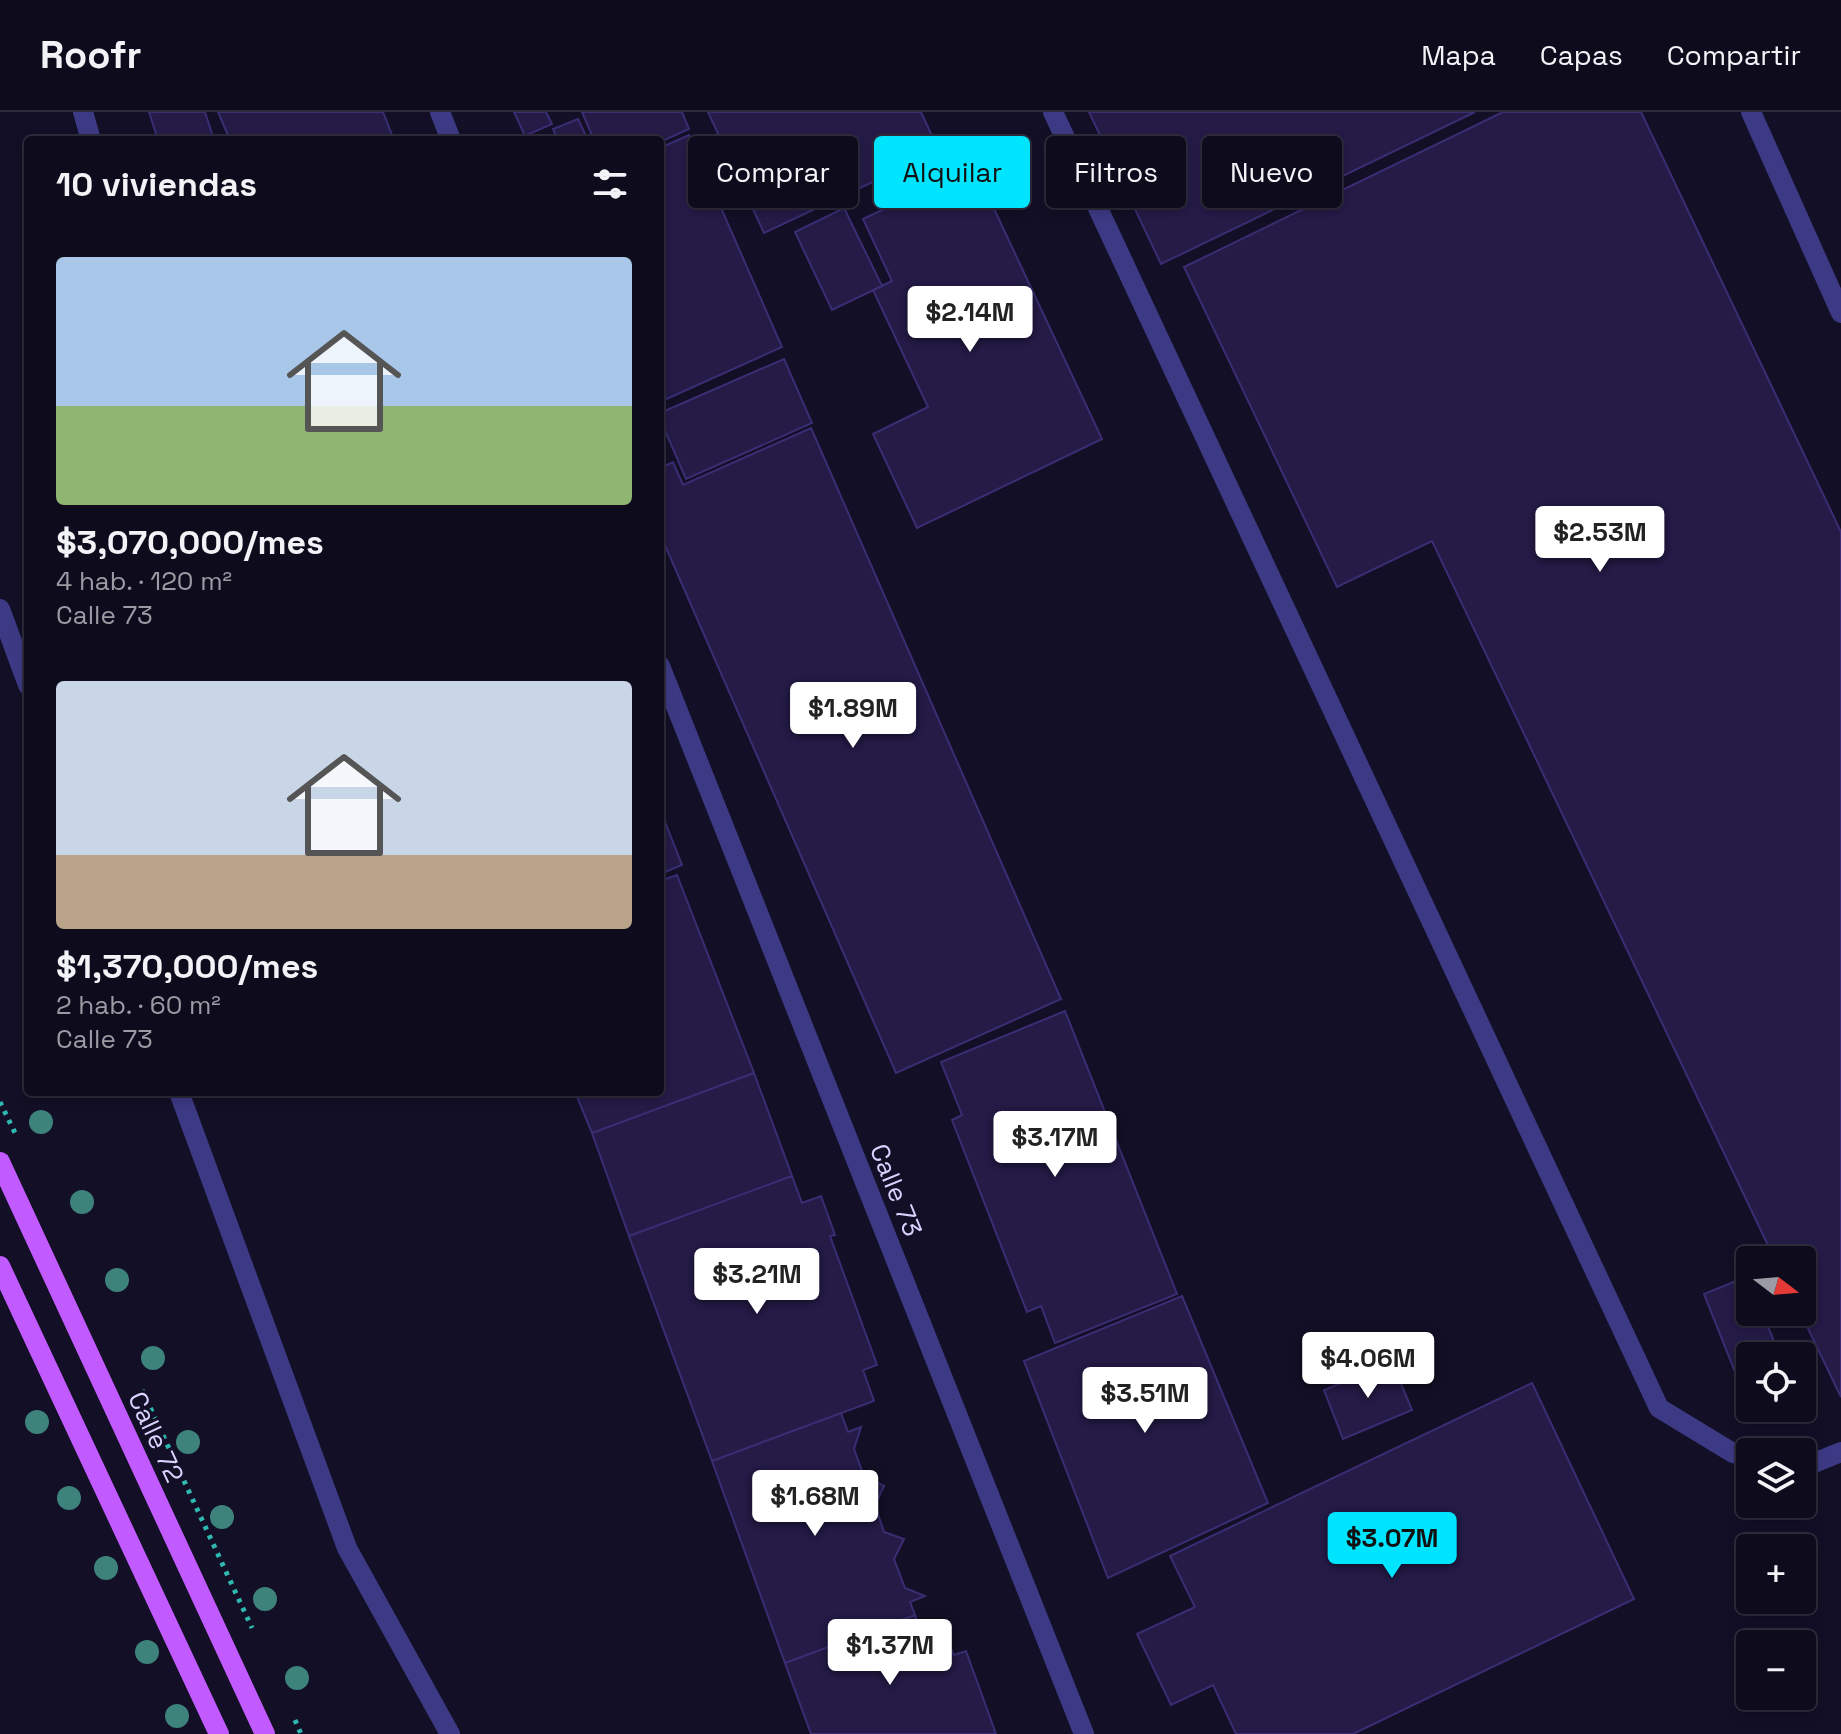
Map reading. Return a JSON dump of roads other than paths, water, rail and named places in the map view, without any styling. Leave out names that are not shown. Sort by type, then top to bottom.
[{"type":"main road","name":"Calle 72","points":[[0,1162],[265,1734]]},
{"type":"main road","points":[[0,1266],[219,1734]]},
{"type":"street","points":[[83,112],[90,136]]},
{"type":"street","points":[[440,112],[449,136]]},
{"type":"street","points":[[1053,112],[1659,1408],[1736,1454]]},
{"type":"street","points":[[1751,112],[1841,313]]},
{"type":"street","points":[[0,609],[24,674]]},
{"type":"street","name":"Calle 73","points":[[664,676],[1084,1734]]},
{"type":"street","points":[[180,1096],[347,1548],[450,1734]]},
{"type":"street","points":[[1816,1462],[1841,1452]]}]
